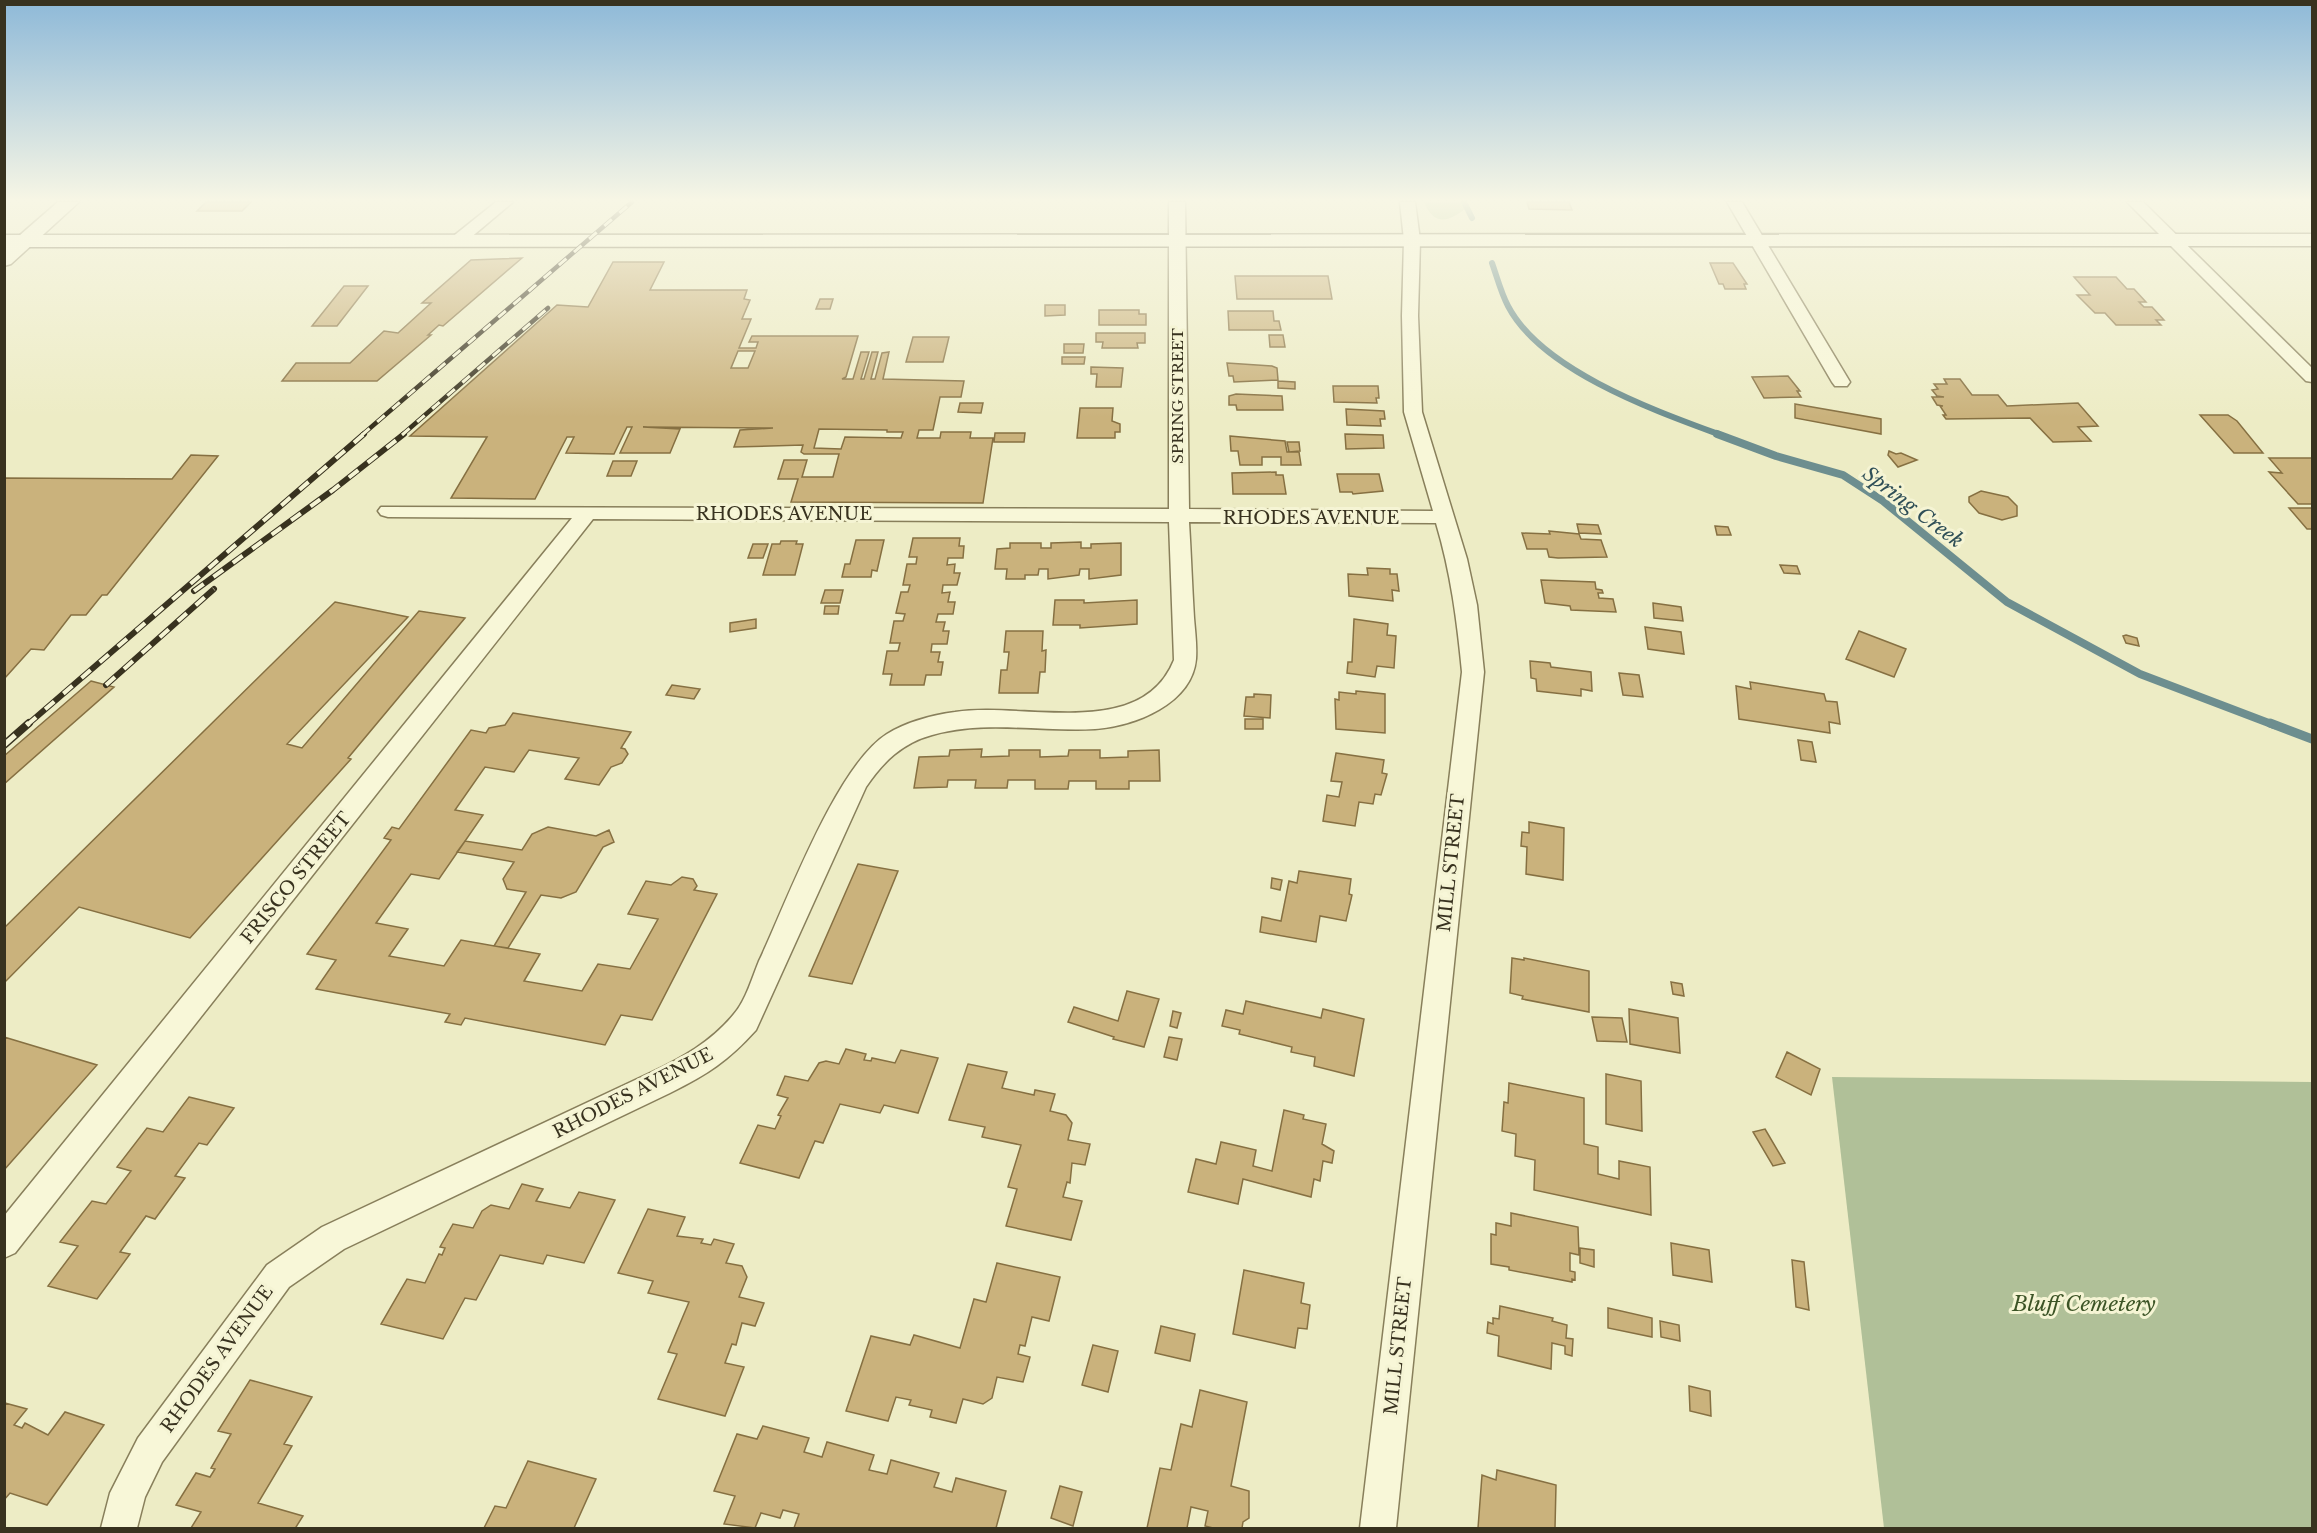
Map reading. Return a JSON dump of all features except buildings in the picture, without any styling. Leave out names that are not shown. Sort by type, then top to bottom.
[{"type":"street","name":"SPRING STREET","points":[[1177,274],[1179,518]]},
{"type":"street","name":"MILL STREET","points":[[1378,1528],[1473,672],[1466,605],[1457,560],[1413,412],[1412,274]]},
{"type":"street","points":[[1776,274],[1841,382]]},
{"type":"street","points":[[2207,274],[2313,377]]},
{"type":"street","name":"RHODES AVENUE","points":[[388,511],[1443,518]]},
{"type":"street","name":"FRISCO STREET","points":[[4,1242],[184,1015],[411,738],[587,513]]},
{"type":"street","name":"RHODES AVENUE","points":[[119,1528],[128,1493],[150,1450],[278,1276],[333,1238],[669,1079],[721,1048],[746,1021],[820,856],[856,782],[873,758],[896,740],[924,728],[957,720],[1097,720],[1130,713],[1157,701],[1176,683],[1185,660],[1179,518]]},
{"type":"green space","name":"Bluff Cemetery","points":[[1832,1077],[2312,1082],[2312,1528],[1884,1528]]},
{"type":"waterway","name":"Spring Creek","points":[[1496,274],[1508,306],[1524,329],[1546,350],[1603,386],[1665,414],[1721,435]]},
{"type":"waterway","name":"Spring Creek","points":[[1717,434],[1776,456],[1843,475],[1883,501],[2007,602],[2140,674],[2274,725]]},
{"type":"waterway","name":"Spring Creek","points":[[2270,723],[2312,739]]},
{"type":"railway","points":[[362,435],[549,274]]},
{"type":"railway","points":[[402,435],[548,308]]},
{"type":"railway","points":[[27,725],[364,434]]},
{"type":"railway","points":[[194,591],[333,490],[404,434]]},
{"type":"railway","points":[[106,685],[214,589]]},
{"type":"railway","points":[[4,745],[29,723]]}]
